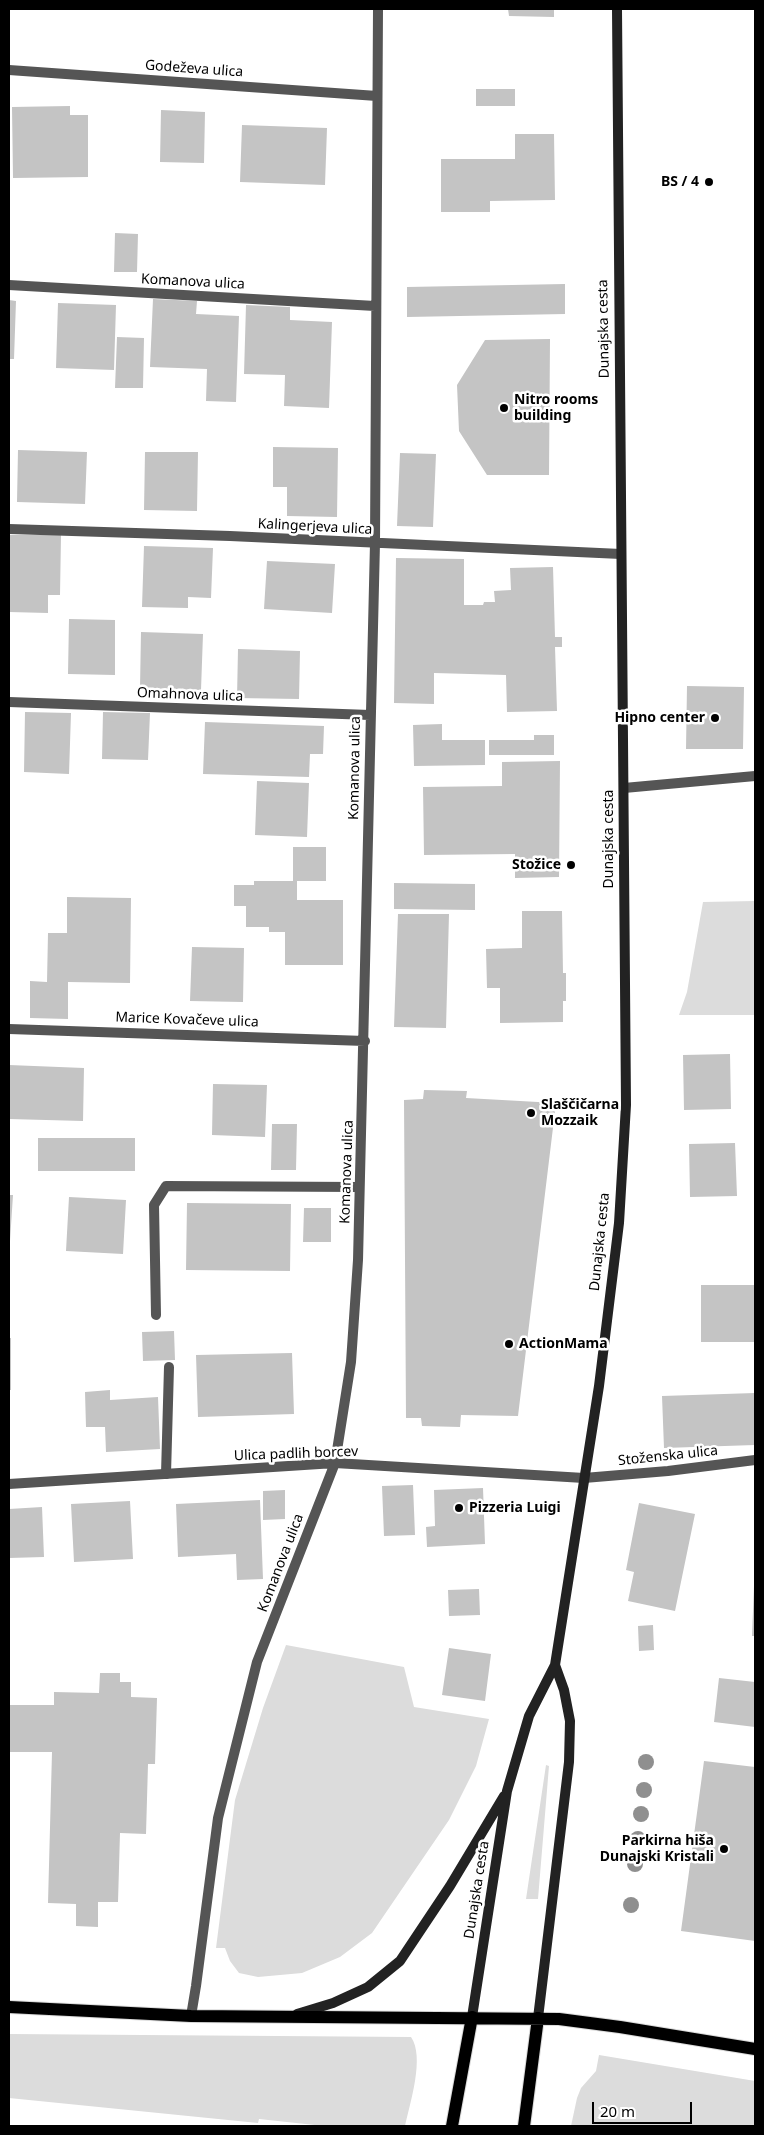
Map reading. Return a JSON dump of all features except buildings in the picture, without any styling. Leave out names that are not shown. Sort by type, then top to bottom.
[{"type":"main road","name":"Dunajska cesta","points":[[452,2126],[472,2017],[507,1791],[529,1716],[555,1665],[599,1386],[619,1223],[626,1105],[617,9]]},
{"type":"main road","name":"Dunajska cesta","points":[[524,2126],[569,1762],[570,1721],[564,1690],[555,1665]]},
{"type":"main road","points":[[291,2016],[333,2003],[368,1987],[400,1961],[450,1886],[507,1791]]},
{"type":"main road","points":[[9,2007],[191,2016],[538,2018],[620,2027],[755,2049]]},
{"type":"street","name":"Komanova ulica","points":[[191,2016],[218,1818],[248,1694],[257,1662],[335,1463],[351,1362],[358,1260],[365,1041],[370,715],[375,544],[378,9]]},
{"type":"street","name":"Godeževa ulica","points":[[9,70],[377,96]]},
{"type":"street","name":"Komanova ulica","points":[[9,285],[375,306]]},
{"type":"street","name":"Kalingerjeva ulica","points":[[9,529],[620,554]]},
{"type":"street","name":"Omahnova ulica","points":[[9,702],[370,715]]},
{"type":"street","points":[[624,788],[755,776]]},
{"type":"street","name":"Marice Kovačeve ulica","points":[[9,1029],[365,1041]]},
{"type":"street","points":[[156,1315],[154,1205],[166,1186],[359,1187]]},
{"type":"street","points":[[166,1474],[169,1368]]},
{"type":"street","name":"Stoženska ulica","points":[[584,1478],[668,1471],[755,1460]]},
{"type":"street","name":"Ulica padlih borcev","points":[[9,1484],[335,1463],[584,1478]]},
{"type":"shaded area","points":[[755,901],[755,1015],[679,1015],[687,992],[703,902]]},
{"type":"shaded area","points":[[286,1645],[404,1667],[414,1707],[489,1719],[476,1766],[449,1820],[372,1933],[340,1957],[302,1973],[258,1977],[239,1973],[230,1961],[225,1948],[216,1948],[235,1800],[263,1708]]},
{"type":"shaded area","points":[[546,1765],[549,1766],[538,1899],[526,1899]]},
{"type":"shaded area","points":[[9,2034],[411,2037],[417,2056],[417,2068],[405,2126],[324,2126],[259,2119],[258,2123],[9,2098]]},
{"type":"shaded area","points":[[599,2055],[755,2081],[755,2126],[571,2126],[577,2098],[581,2088],[596,2071]]},
{"type":"place","name":"BS / 4","points":[[709,182]]},
{"type":"place","name":"Nitro rooms building","points":[[504,408]]},
{"type":"place","name":"Hipno center","points":[[715,718]]},
{"type":"place","name":"Stožice","points":[[571,865]]},
{"type":"place","name":"Slaščičarna Mozzaik","points":[[531,1113]]},
{"type":"place","name":"ActionMama","points":[[509,1344]]},
{"type":"place","name":"Pizzeria Luigi","points":[[459,1508]]},
{"type":"place","name":"Parkirna hiša Dunajski Kristali","points":[[724,1849]]}]
